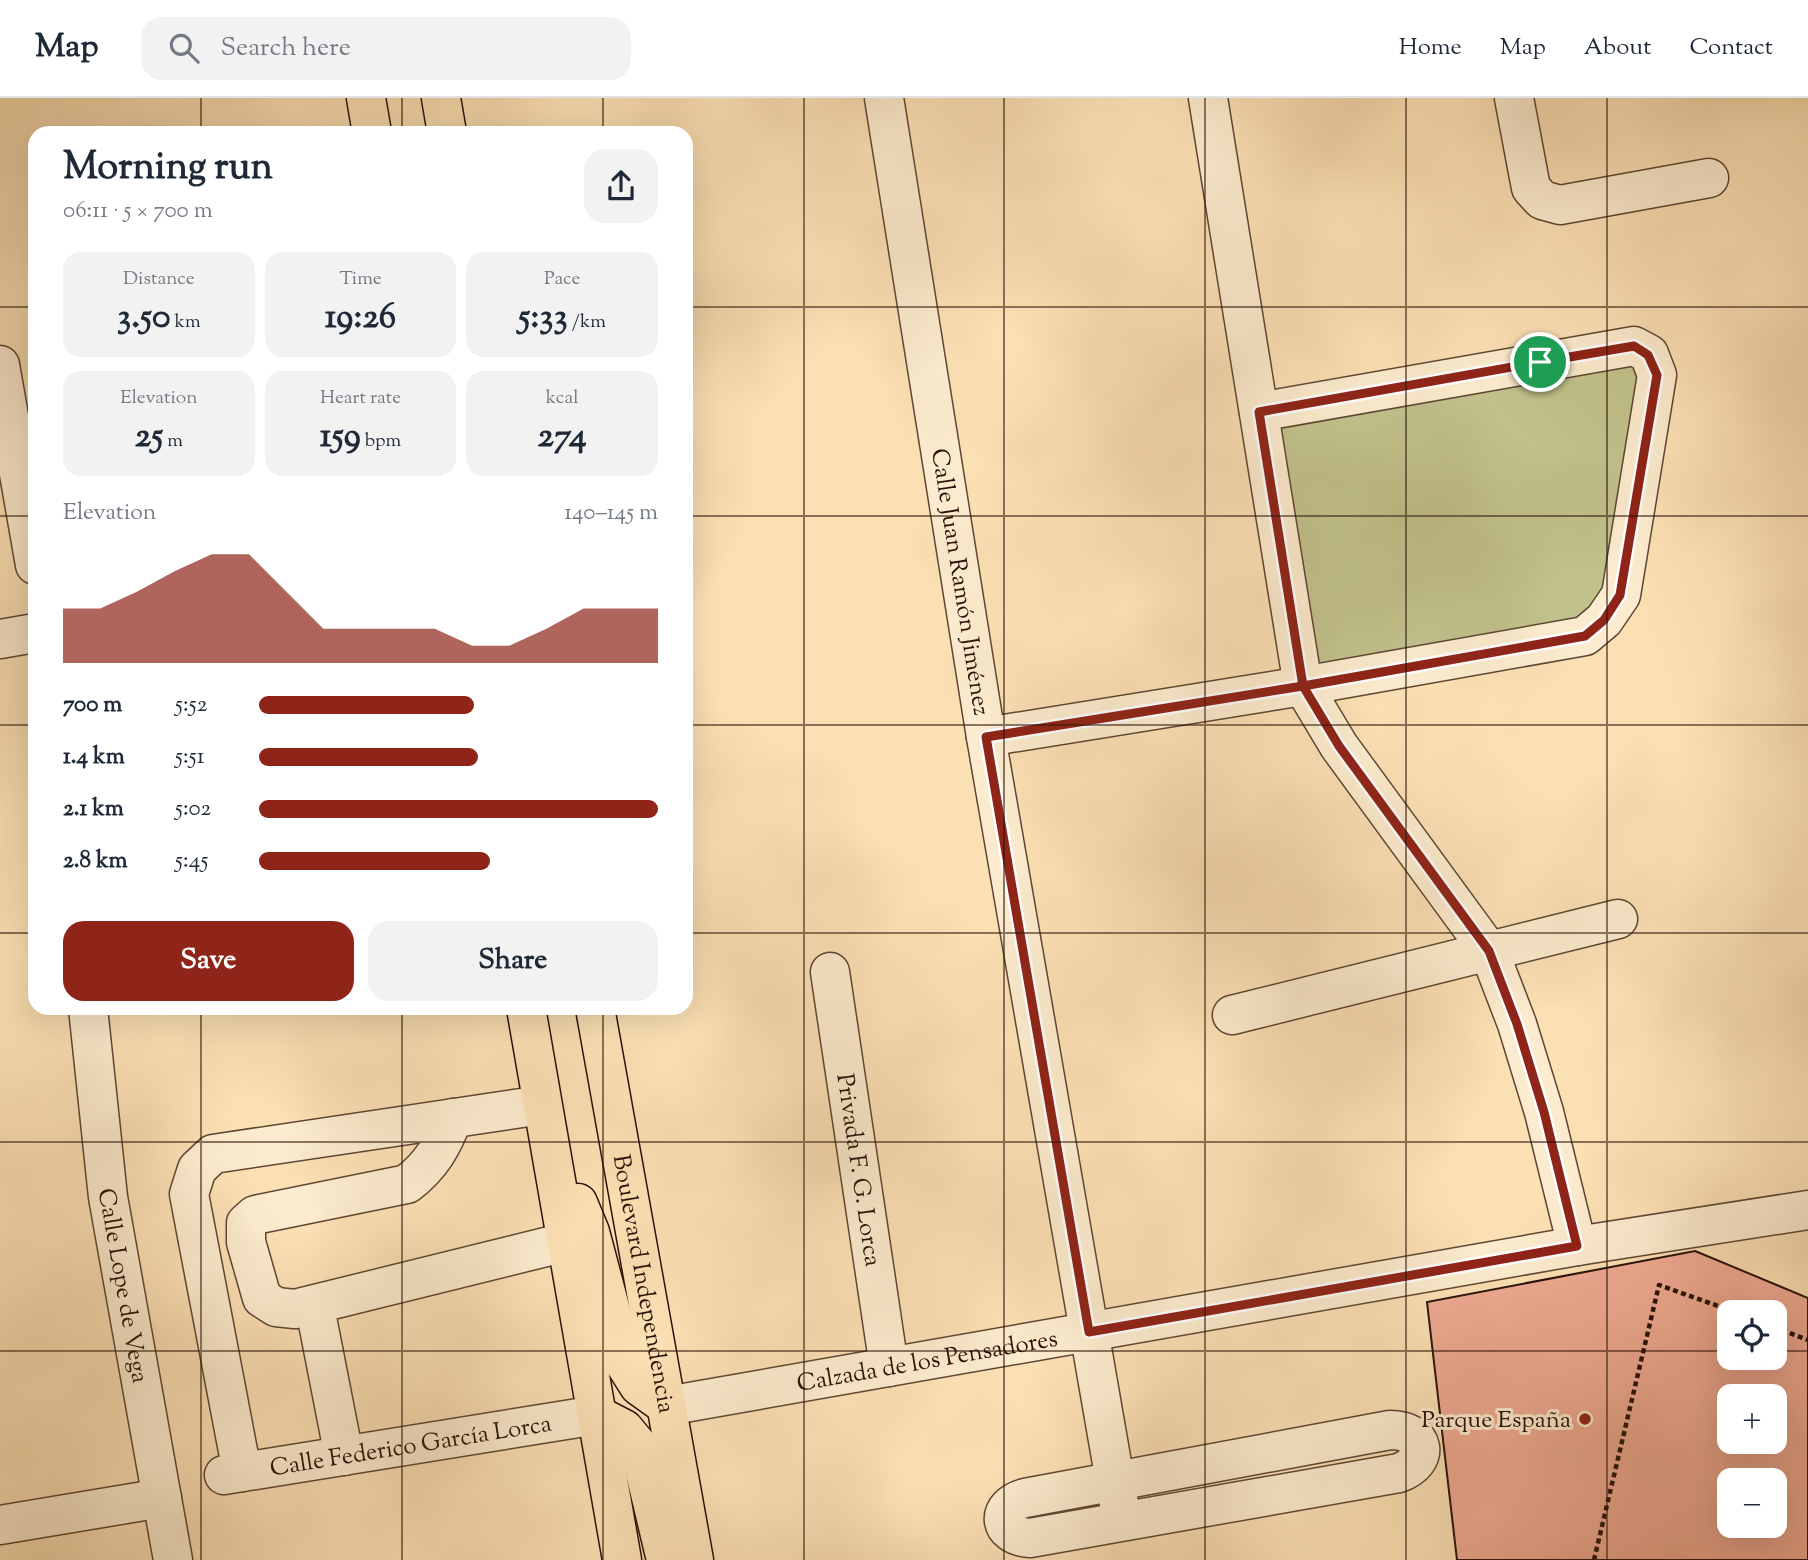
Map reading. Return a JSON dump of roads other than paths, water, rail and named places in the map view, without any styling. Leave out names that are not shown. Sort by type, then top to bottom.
[{"type":"main road","points":[[441,98],[446,126]]},
{"type":"main road","points":[[527,1015],[622,1560]]},
{"type":"main road","name":"Boulevard Independencia","points":[[597,1015],[694,1560]]},
{"type":"main road","points":[[545,1119],[590,1232],[625,1364],[639,1386],[667,1406]]},
{"type":"main road","points":[[597,1415],[624,1429],[639,1447],[666,1560]]},
{"type":"street","name":"Calle Juan Ramón Jiménez","points":[[884,98],[986,737],[1122,1521]]},
{"type":"street","points":[[1208,98],[1303,686],[1339,746],[1489,951],[1517,1024],[1544,1112],[1577,1246]]},
{"type":"street","points":[[1514,98],[1531,188],[1542,200],[1560,205],[1709,178]]},
{"type":"street","points":[[986,737],[1303,686],[1585,636],[1604,620],[1620,595],[1657,375],[1648,355],[1634,346],[1259,412]]},
{"type":"street","points":[[0,365],[28,525]]},
{"type":"street","points":[[0,639],[28,634]]},
{"type":"street","points":[[1232,1015],[1618,919]]},
{"type":"street","name":"Privada F. G. Lorca","points":[[831,972],[889,1367]]},
{"type":"street","name":"Calle Lope de Vega","points":[[89,1015],[108,1197],[173,1560]]},
{"type":"street","points":[[545,1119],[453,1118],[444,1142],[425,1171],[407,1184],[256,1214],[246,1223],[246,1242],[262,1298],[276,1307],[295,1309],[566,1242]]},
{"type":"street","name":"Calle Federico García Lorca","points":[[453,1118],[213,1154],[197,1169],[189,1194],[233,1474],[597,1415]]},
{"type":"street","name":"Calzada de los Pensadores","points":[[667,1406],[1577,1246],[1808,1210]]},
{"type":"street","points":[[318,1323],[344,1456]]},
{"type":"street","points":[[1390,1430],[1405,1430],[1416,1436],[1420,1445],[1418,1459],[1412,1468],[1399,1473],[1030,1538],[1009,1533],[1003,1522],[1006,1511],[1015,1501],[1116,1482],[1390,1430]]},
{"type":"street","points":[[0,1525],[162,1498]]},
{"type":"place","name":"Parque España","points":[[1585,1419]]}]
